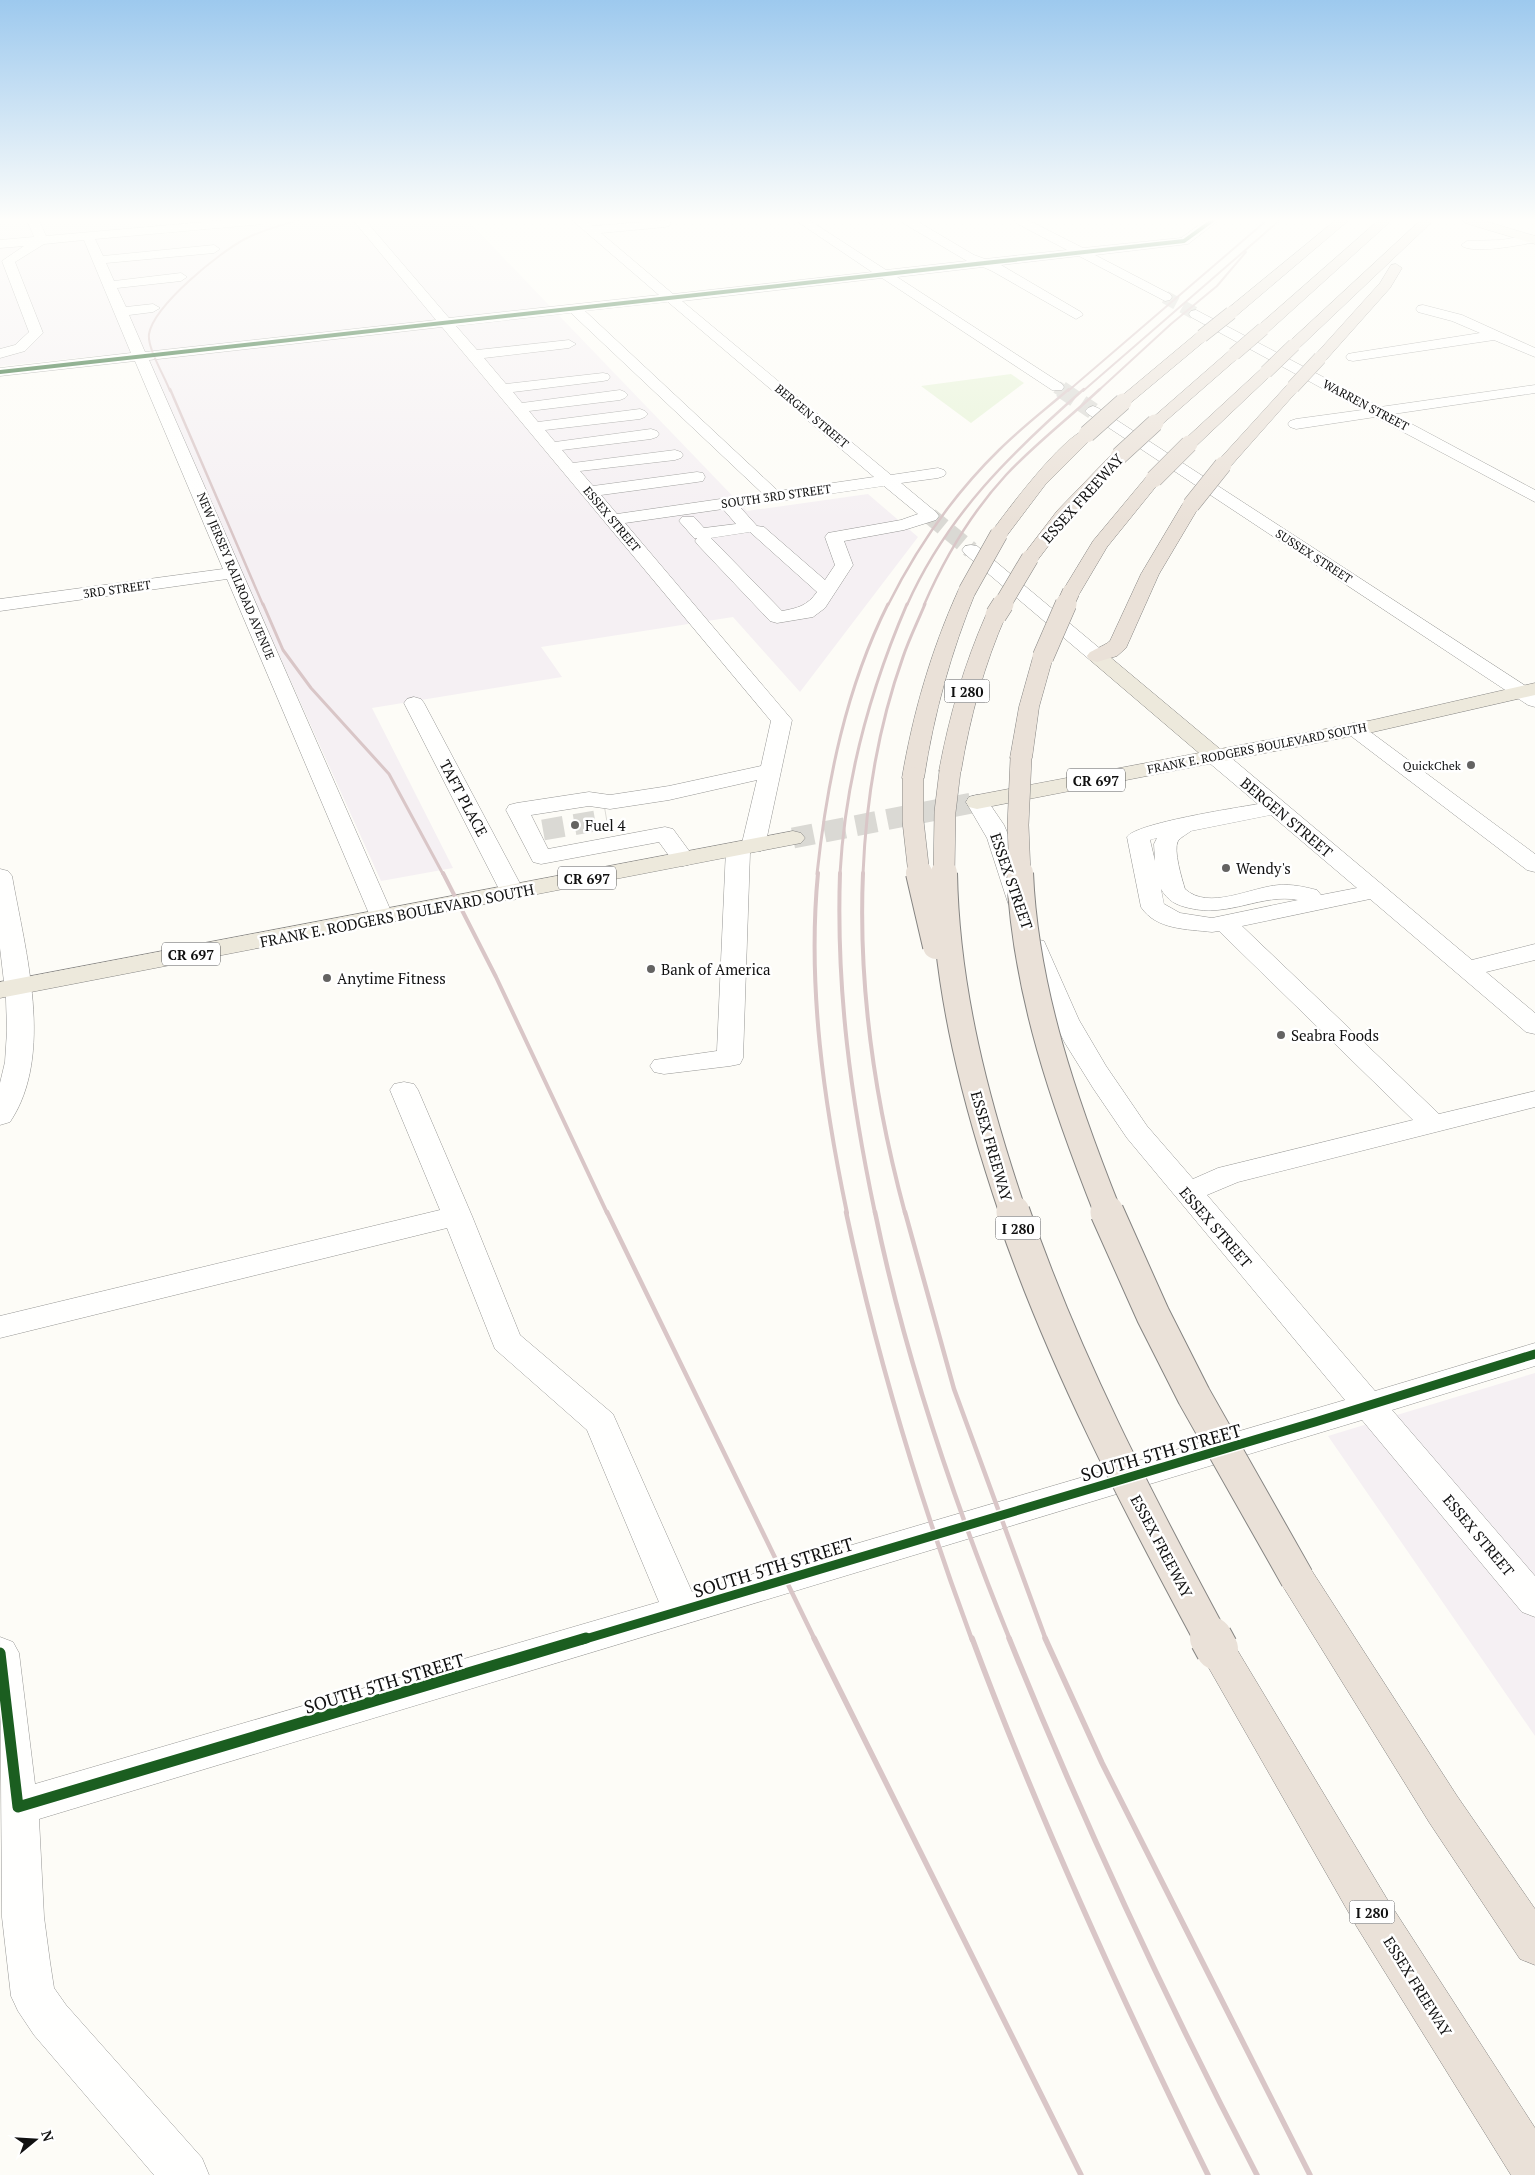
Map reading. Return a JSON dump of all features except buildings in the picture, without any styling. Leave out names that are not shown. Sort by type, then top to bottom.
[{"type":"highway","points":[[962,1029],[928,918],[920,883],[912,821],[913,778],[924,719],[934,679],[949,634],[967,591],[999,534],[1017,507],[1044,475],[1086,434],[1220,322]]},
{"type":"highway","name":"ESSEX FREEWAY","points":[[1271,322],[1119,456],[1063,515],[1030,558],[996,615],[967,689],[955,738],[950,771],[944,822],[946,917],[949,953],[962,1029],[995,1160],[1011,1210],[1048,1307],[1109,1443],[1166,1556],[1217,1649],[1372,1913],[1535,2170]]},
{"type":"highway","points":[[1319,322],[1154,479],[1099,545],[1071,592],[1043,657],[1029,707],[1021,758],[1018,787],[1017,839],[1022,913],[1044,1024],[1071,1117],[1104,1205],[1153,1316],[1214,1436],[1297,1578],[1443,1810],[1535,1945]]},
{"type":"highway","points":[[1097,656],[1110,652],[1122,640],[1150,574],[1191,505],[1223,465],[1352,322]]},
{"type":"main road","name":"BERGEN STREET","points":[[1097,656],[1215,756]]},
{"type":"main road","name":"FRANK E. RODGERS BOULEVARD SOUTH","points":[[977,802],[1530,694]]},
{"type":"main road","name":"FRANK E. RODGERS BOULEVARD SOUTH","points":[[8,988],[793,838]]},
{"type":"street","points":[[0,354],[20,348],[36,333],[32,322]]},
{"type":"street","name":"NEW JERSEY RAILROAD AVENUE","points":[[126,322],[382,918]]},
{"type":"street","name":"ESSEX STREET","points":[[445,322],[782,720],[771,770],[745,847],[730,1058],[664,1066]]},
{"type":"street","points":[[0,372],[450,322]]},
{"type":"street","points":[[588,322],[774,496]]},
{"type":"street","name":"BERGEN STREET","points":[[699,322],[930,516],[904,525],[834,537],[844,565],[827,591]]},
{"type":"street","points":[[956,322],[1057,387]]},
{"type":"street","name":"WARREN STREET","points":[[1210,322],[1535,497]]},
{"type":"street","points":[[1464,322],[1535,353]]},
{"type":"street","points":[[1352,357],[1496,336]]},
{"type":"street","points":[[473,355],[569,344]]},
{"type":"street","points":[[1439,344],[1476,350],[1518,345]]},
{"type":"street","points":[[487,372],[507,370]]},
{"type":"street","points":[[502,389],[603,377]]},
{"type":"street","points":[[1296,424],[1535,389]]},
{"type":"street","points":[[518,408],[620,395]]},
{"type":"street","name":"SUSSEX STREET","points":[[1093,411],[1530,694]]},
{"type":"street","points":[[534,427],[640,414]]},
{"type":"street","points":[[551,447],[651,434]]},
{"type":"street","points":[[568,468],[675,455]]},
{"type":"street","name":"SOUTH 3RD STREET","points":[[613,520],[938,473]]},
{"type":"street","points":[[588,492],[697,477]]},
{"type":"street","points":[[678,510],[700,534],[749,527],[727,503]]},
{"type":"street","points":[[704,541],[777,617],[806,613],[818,604],[827,591],[758,531]]},
{"type":"street","name":"BERGEN STREET","points":[[971,550],[1097,656]]},
{"type":"street","name":"3RD STREET","points":[[0,605],[234,572]]},
{"type":"street","name":"TAFT PLACE","points":[[414,703],[513,892]]},
{"type":"street","points":[[1354,729],[1535,865]]},
{"type":"street","name":"BERGEN STREET","points":[[1215,756],[1535,1026]]},
{"type":"street","points":[[612,813],[669,793],[771,770]]},
{"type":"street","points":[[632,840],[612,813],[589,798],[516,810],[534,836],[541,857],[665,834],[682,860]]},
{"type":"street","name":"ESSEX STREET","points":[[977,802],[989,818],[998,838],[1041,964],[1072,1032],[1120,1109],[1157,1158],[1535,1602]]},
{"type":"street","points":[[1275,807],[1184,825],[1138,837],[1153,907],[1173,920],[1212,925],[1375,891]]},
{"type":"street","points":[[1184,825],[1167,840],[1164,850],[1174,890],[1188,902],[1216,905],[1271,893],[1302,893],[1326,901]]},
{"type":"street","points":[[493,852],[534,836]]},
{"type":"street","points":[[559,854],[575,880]]},
{"type":"street","points":[[0,876],[8,988],[21,1035],[20,1063],[14,1085],[0,1116]]},
{"type":"street","points":[[1224,923],[1434,1125]]},
{"type":"street","points":[[1468,969],[1535,952]]},
{"type":"street","points":[[404,1090],[457,1216],[506,1341],[600,1423],[680,1610]]},
{"type":"street","points":[[1187,1193],[1228,1175],[1535,1099]]},
{"type":"street","points":[[0,1327],[457,1216]]},
{"type":"street","name":"SOUTH 5TH STREET","points":[[18,1807],[1370,1406],[1535,1354]]},
{"type":"street","points":[[0,1653],[18,1807],[23,1917],[33,1996],[50,2020],[185,2175]]},
{"type":"shaded area","points":[[0,322],[565,322],[747,511],[868,494],[918,537],[800,692],[733,617],[541,647],[562,677],[372,708],[453,868],[381,881],[242,573],[145,351],[0,366]]},
{"type":"shaded area","points":[[1535,1373],[1535,1736],[1328,1436]]},
{"type":"green space","points":[[1011,374],[1024,383],[971,423],[921,386]]},
{"type":"tunnel","points":[[1057,387],[1063,391]]},
{"type":"tunnel","points":[[1061,389],[1093,411]]},
{"type":"tunnel","points":[[930,516],[971,550]]},
{"type":"tunnel","points":[[793,838],[977,802]]},
{"type":"tunnel","points":[[543,830],[607,819]]},
{"type":"railway","points":[[154,322],[149,334],[149,340],[153,354],[170,391]]},
{"type":"railway","points":[[1068,391],[1149,322]]},
{"type":"railway","points":[[1083,391],[1163,322]]},
{"type":"railway","points":[[1098,391],[1174,322]]},
{"type":"railway","points":[[170,389],[263,605]]},
{"type":"railway","points":[[888,605],[924,542],[966,485],[1007,442],[1069,389]]},
{"type":"railway","points":[[907,605],[941,542],[983,487],[1031,437],[1084,389]]},
{"type":"railway","points":[[924,605],[940,570],[970,520],[994,489],[1029,453],[1100,389]]},
{"type":"railway","points":[[263,604],[283,650],[311,688],[389,774],[443,874]]},
{"type":"railway","points":[[817,874],[826,804],[840,736],[861,669],[873,636],[888,604]]},
{"type":"railway","points":[[840,874],[847,804],[862,736],[882,669],[907,604]]},
{"type":"railway","points":[[863,874],[870,791],[880,737],[894,683],[925,604]]},
{"type":"railway","points":[[443,873],[496,977],[607,1213]]},
{"type":"railway","points":[[818,873],[815,916],[816,1001],[831,1129],[847,1213]]},
{"type":"railway","points":[[840,873],[840,959],[847,1044],[852,1086],[875,1213]]},
{"type":"railway","points":[[863,873],[863,959],[871,1044],[885,1129],[905,1213]]},
{"type":"railway","points":[[607,1212],[815,1640]]},
{"type":"railway","points":[[846,1212],[871,1321],[901,1428],[917,1482],[972,1640]]},
{"type":"railway","points":[[875,1212],[901,1321],[933,1429],[989,1588],[1010,1640]]},
{"type":"railway","points":[[905,1212],[954,1389],[1046,1640]]},
{"type":"railway","points":[[814,1638],[1081,2175]]},
{"type":"railway","points":[[972,1638],[1025,1774],[1083,1910],[1144,2043],[1208,2175]]},
{"type":"railway","points":[[1009,1638],[1066,1774],[1127,1910],[1190,2043],[1257,2175]]},
{"type":"railway","points":[[1045,1638],[1102,1763],[1310,2175]]},
{"type":"cycle path","points":[[0,372],[456,322]]},
{"type":"cycle path","points":[[0,1653],[18,1807],[1315,1422],[1535,1354]]},
{"type":"place","name":"QuickChek","points":[[1471,765]]},
{"type":"place","name":"Fuel 4","points":[[575,825]]},
{"type":"place","name":"Wendy's","points":[[1226,868]]},
{"type":"place","name":"Bank of America","points":[[651,969]]},
{"type":"place","name":"Anytime Fitness","points":[[327,978]]},
{"type":"place","name":"Seabra Foods","points":[[1281,1035]]}]
